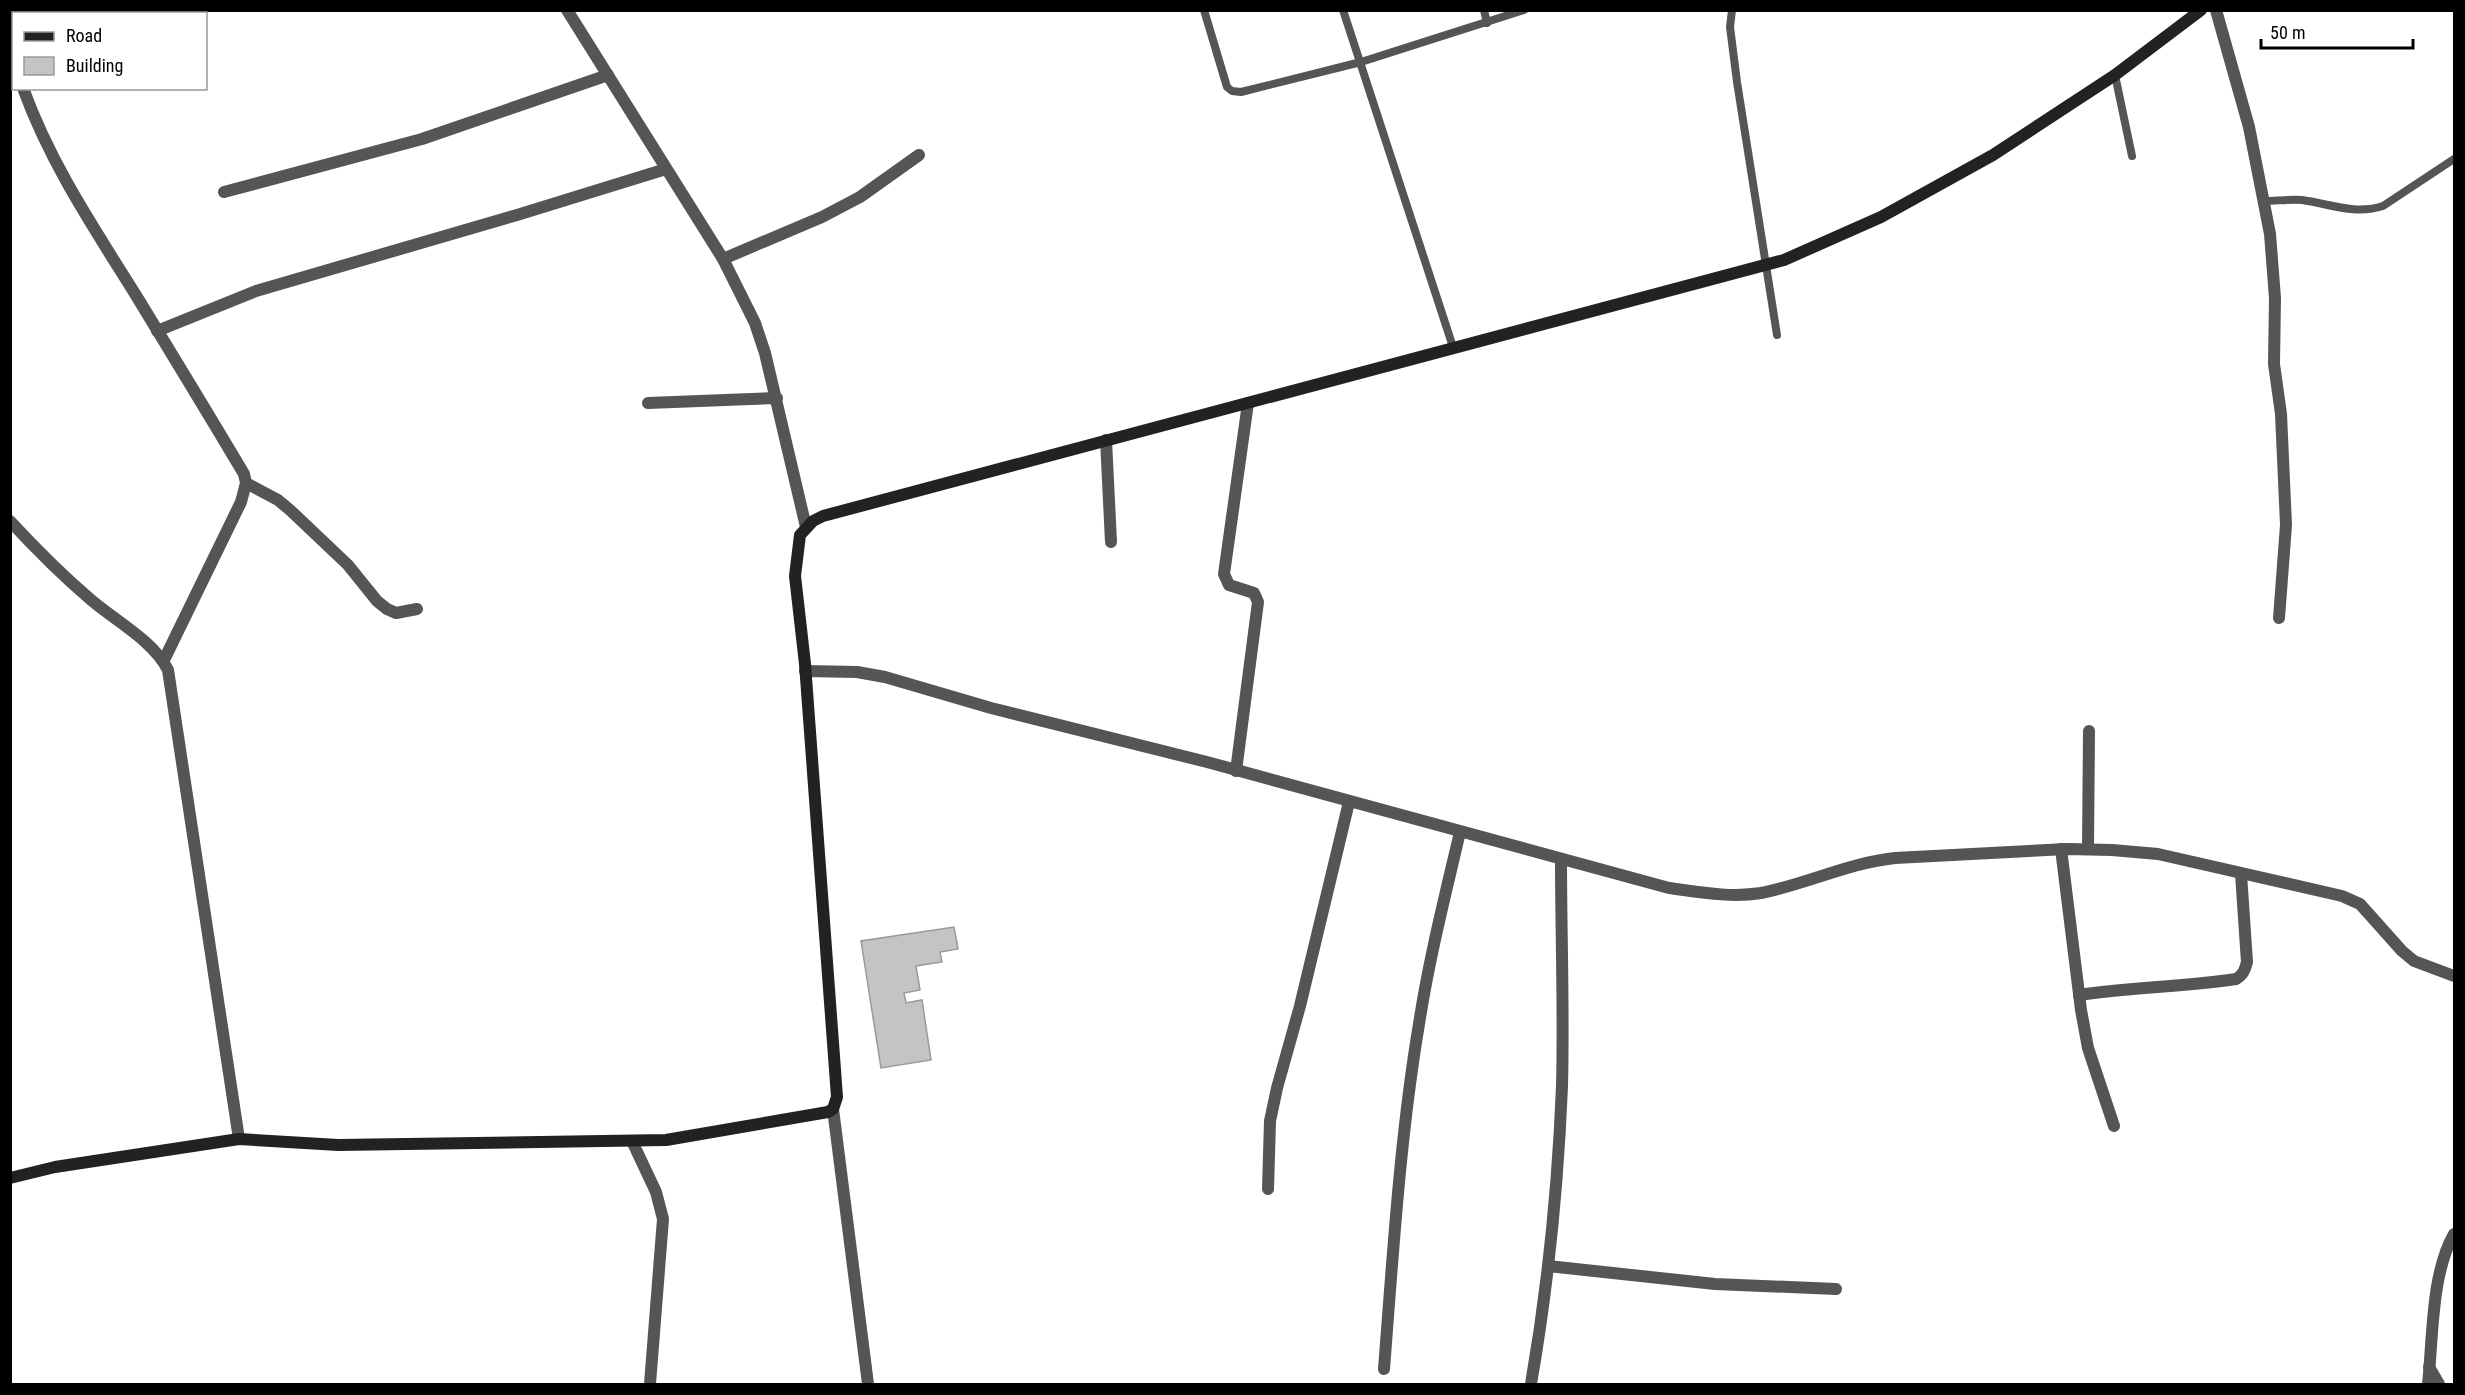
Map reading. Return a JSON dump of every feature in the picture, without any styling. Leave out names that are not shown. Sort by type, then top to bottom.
[{"type":"main road","points":[[10,1179],[54,1167],[239,1139],[338,1145],[666,1140],[828,1112],[833,1109],[837,1097],[805,671],[795,576],[800,535],[806,527],[823,516],[1784,260],[1891,211],[1993,155],[2115,75],[2201,10]]},
{"type":"street","points":[[567,10],[723,260],[755,323],[777,398],[806,527]]},
{"type":"street","points":[[2216,10],[2249,127],[2271,234],[2276,298],[2274,364],[2281,414],[2286,525],[2280,618]]},
{"type":"street","points":[[224,192],[422,139],[608,75]]},
{"type":"street","points":[[23,90],[44,142],[68,188],[244,474],[246,483],[241,502],[164,660]]},
{"type":"street","points":[[723,260],[822,217],[860,197],[919,154]]},
{"type":"street","points":[[158,331],[256,291],[666,169]]},
{"type":"street","points":[[648,403],[777,398]]},
{"type":"street","points":[[1236,771],[1258,602],[1254,593],[1229,585],[1224,574],[1248,403]]},
{"type":"street","points":[[1106,440],[1111,542]]},
{"type":"street","points":[[246,483],[278,500],[290,510],[348,565],[377,601],[387,609],[396,613],[417,609]]},
{"type":"street","points":[[10,521],[36,549],[89,598],[164,660],[171,680],[183,779],[239,1139]]},
{"type":"street","points":[[805,671],[857,672],[885,676],[991,708],[1236,771],[1669,888],[1738,895],[1786,887],[1868,861],[2061,849],[2158,854],[2342,896],[2360,904],[2402,951],[2414,961],[2454,976]]},
{"type":"street","points":[[2088,849],[2089,731]]},
{"type":"street","points":[[1268,1189],[1270,1121],[1349,802]]},
{"type":"street","points":[[1384,1369],[1407,1101],[1433,948],[1460,832]]},
{"type":"street","points":[[2061,849],[2088,1048],[2114,1126]]},
{"type":"street","points":[[1531,1384],[1544,1311],[1562,1084],[1561,859]]},
{"type":"street","points":[[2079,994],[2140,987],[2187,986],[2236,979],[2241,976],[2247,962],[2241,874]]},
{"type":"street","points":[[833,1109],[868,1384]]},
{"type":"street","points":[[632,1141],[656,1192],[663,1219],[650,1384]]},
{"type":"street","points":[[2428,1384],[2439,1273],[2447,1247],[2454,1234]]},
{"type":"street","points":[[1548,1266],[1715,1284],[1836,1289]]},
{"type":"street","points":[[2430,1367],[2439,1384]]},
{"type":"lane","points":[[1204,10],[1227,87],[1232,91],[1241,92],[1361,62],[1524,10]]},
{"type":"lane","points":[[1343,10],[1453,347]]},
{"type":"lane","points":[[1484,10],[1487,23]]},
{"type":"lane","points":[[1731,10],[1730,27],[1737,82],[1777,335]]},
{"type":"lane","points":[[2115,75],[2132,156]]},
{"type":"lane","points":[[2264,201],[2300,200],[2341,209],[2373,209],[2383,206],[2454,159]]},
{"type":"building","points":[[954,927],[958,949],[940,952],[942,962],[916,966],[920,990],[904,993],[906,1003],[922,1000],[931,1060],[881,1068],[861,941]]}]
